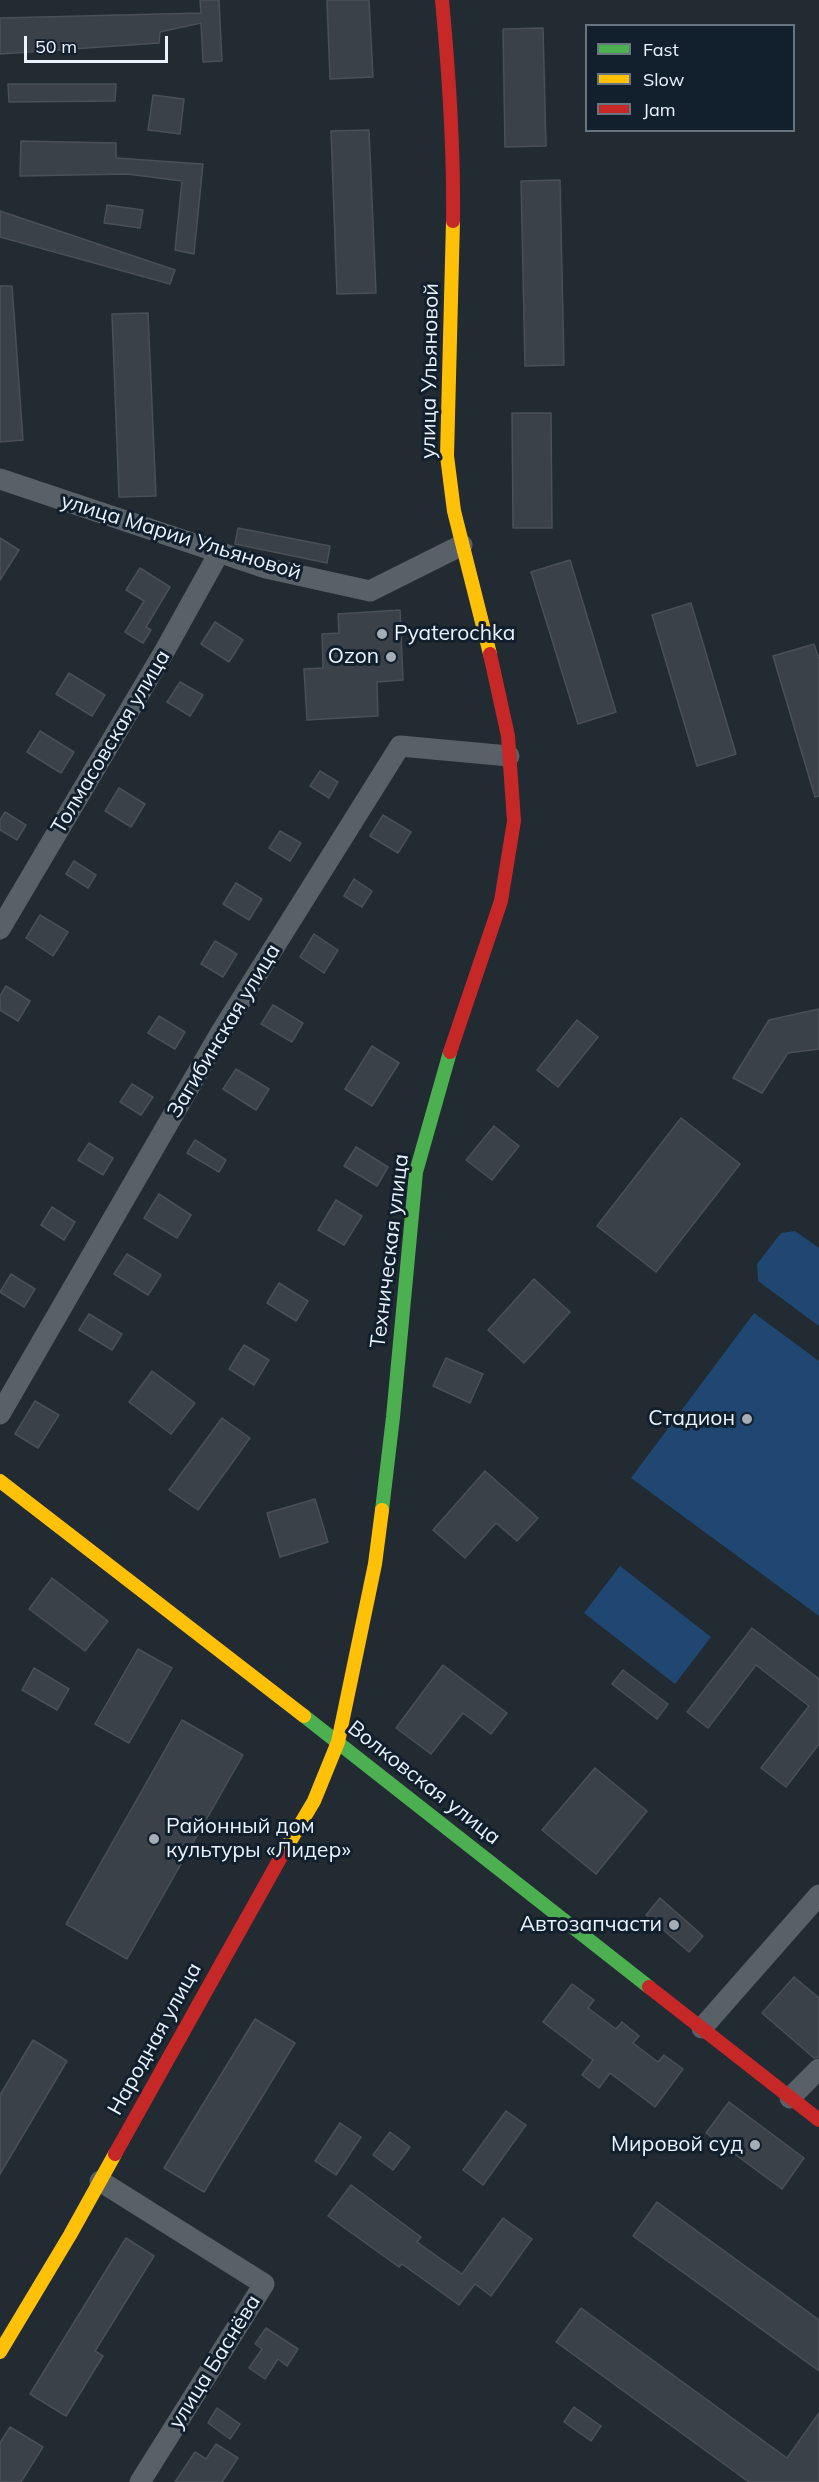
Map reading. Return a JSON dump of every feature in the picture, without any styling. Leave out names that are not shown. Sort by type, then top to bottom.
[{"type":"street","name":"улица Ульяновой","points":[[442,0],[454,159],[447,456],[454,511],[490,654],[508,746]]},
{"type":"street","name":"улица Марии Ульяновой","points":[[1,481],[266,568],[370,591],[462,545]]},
{"type":"street","name":"Толмасовская улица","points":[[0,929],[164,652],[219,553]]},
{"type":"street","name":"Загибинская улица","points":[[0,1414],[221,1032],[400,746],[508,746]]},
{"type":"street","name":"Техническая улица","points":[[338,1742],[375,1564],[393,1417],[416,1172],[451,1049],[501,901],[514,821],[508,746]]},
{"type":"street","name":"Волковская улица","points":[[0,1481],[338,1742],[819,2120]]},
{"type":"street","name":"Народная улица","points":[[0,2352],[100,2181],[260,1893],[314,1802],[338,1742]]},
{"type":"street","points":[[702,2028],[819,1895]]},
{"type":"street","points":[[790,2098],[819,2069]]},
{"type":"street","name":"улица Баснёва","points":[[100,2181],[264,2284],[140,2482]]},
{"type":"shaded area","points":[[795,1231],[819,1248],[819,1326],[758,1281],[757,1264],[781,1233]]},
{"type":"shaded area","name":"Стадион","points":[[754,1313],[819,1361],[819,1616],[631,1478]]},
{"type":"shaded area","points":[[620,1566],[711,1637],[675,1684],[584,1613]]},
{"type":"building","points":[[200,0],[219,0],[222,61],[203,62],[201,23],[160,32],[159,43],[0,54],[0,18],[201,13]]},
{"type":"building","points":[[327,0],[369,0],[373,77],[330,79]]},
{"type":"building","points":[[543,28],[546,146],[505,147],[503,29]]},
{"type":"building","points":[[8,84],[116,84],[115,101],[9,102]]},
{"type":"building","points":[[153,95],[184,99],[180,134],[148,130]]},
{"type":"building","points":[[369,130],[376,293],[337,294],[331,131]]},
{"type":"building","points":[[21,141],[116,143],[116,158],[203,164],[194,254],[175,250],[182,181],[127,174],[20,176]]},
{"type":"building","points":[[560,180],[564,365],[525,366],[521,181]]},
{"type":"building","points":[[107,205],[143,210],[140,228],[104,223]]},
{"type":"building","points":[[0,211],[175,270],[170,284],[0,237]]},
{"type":"building","points":[[0,286],[12,286],[23,440],[0,442]]},
{"type":"building","points":[[148,313],[156,496],[119,497],[112,314]]},
{"type":"building","points":[[512,413],[551,413],[552,528],[513,528]]},
{"type":"building","points":[[238,528],[330,546],[327,563],[235,544]]},
{"type":"building","points":[[0,538],[19,550],[0,580]]},
{"type":"building","points":[[570,560],[616,712],[578,724],[531,572]]},
{"type":"building","points":[[140,568],[170,587],[146,627],[151,630],[143,643],[125,632],[144,601],[126,590]]},
{"type":"building","points":[[691,603],[736,754],[697,766],[652,615]]},
{"type":"building","points":[[400,610],[403,680],[377,682],[378,716],[307,720],[304,669],[323,668],[322,634],[339,633],[338,614]]},
{"type":"building","points":[[215,622],[243,640],[229,662],[201,644]]},
{"type":"building","points":[[814,644],[819,660],[819,796],[815,797],[773,656]]},
{"type":"building","points":[[69,673],[105,695],[92,716],[56,694]]},
{"type":"building","points":[[180,682],[203,695],[190,716],[167,702]]},
{"type":"building","points":[[40,731],[74,752],[61,773],[27,752]]},
{"type":"building","points":[[320,771],[338,782],[329,798],[310,786]]},
{"type":"building","points":[[119,788],[145,804],[131,827],[105,811]]},
{"type":"building","points":[[5,812],[26,825],[17,840],[0,830],[0,820]]},
{"type":"building","points":[[383,815],[411,832],[398,853],[370,836]]},
{"type":"building","points":[[280,831],[301,843],[290,861],[269,848]]},
{"type":"building","points":[[74,861],[96,875],[88,888],[66,874]]},
{"type":"building","points":[[354,879],[372,891],[362,907],[344,896]]},
{"type":"building","points":[[236,883],[262,899],[249,920],[223,904]]},
{"type":"building","points":[[40,915],[68,932],[53,956],[26,938]]},
{"type":"building","points":[[314,934],[338,950],[324,973],[300,957]]},
{"type":"building","points":[[215,941],[237,954],[223,977],[201,964]]},
{"type":"building","points":[[6,986],[30,1001],[18,1021],[0,1010],[0,996]]},
{"type":"building","points":[[273,1005],[303,1023],[292,1042],[261,1024]]},
{"type":"building","points":[[819,1009],[819,1049],[788,1053],[762,1093],[733,1078],[769,1020]]},
{"type":"building","points":[[159,1016],[185,1032],[175,1049],[148,1033]]},
{"type":"building","points":[[577,1020],[598,1037],[558,1087],[537,1070]]},
{"type":"building","points":[[372,1046],[399,1063],[372,1106],[345,1089]]},
{"type":"building","points":[[236,1069],[269,1089],[256,1110],[223,1089]]},
{"type":"building","points":[[132,1084],[153,1097],[141,1115],[120,1102]]},
{"type":"building","points":[[681,1118],[740,1164],[656,1272],[597,1226]]},
{"type":"building","points":[[494,1126],[519,1146],[492,1180],[466,1160]]},
{"type":"building","points":[[195,1140],[226,1160],[219,1172],[187,1153]]},
{"type":"building","points":[[89,1143],[113,1158],[103,1175],[78,1160]]},
{"type":"building","points":[[356,1147],[388,1167],[377,1186],[344,1166]]},
{"type":"building","points":[[159,1194],[191,1215],[177,1238],[144,1218]]},
{"type":"building","points":[[336,1200],[362,1216],[344,1245],[318,1230]]},
{"type":"building","points":[[52,1207],[75,1222],[64,1240],[41,1225]]},
{"type":"building","points":[[127,1254],[161,1275],[148,1295],[114,1274]]},
{"type":"building","points":[[11,1274],[35,1289],[24,1307],[0,1292]]},
{"type":"building","points":[[534,1279],[570,1312],[524,1363],[488,1330]]},
{"type":"building","points":[[279,1283],[308,1301],[296,1321],[267,1303]]},
{"type":"building","points":[[89,1314],[122,1334],[112,1350],[79,1330]]},
{"type":"building","points":[[244,1345],[269,1360],[254,1385],[229,1369]]},
{"type":"building","points":[[446,1358],[483,1374],[470,1403],[433,1386]]},
{"type":"building","points":[[152,1371],[195,1403],[171,1434],[129,1402]]},
{"type":"building","points":[[35,1401],[59,1415],[38,1448],[15,1434]]},
{"type":"building","points":[[222,1418],[250,1438],[198,1510],[169,1490]]},
{"type":"building","points":[[485,1471],[538,1518],[517,1541],[496,1523],[465,1558],[433,1530]]},
{"type":"building","points":[[315,1499],[328,1542],[280,1557],[267,1513]]},
{"type":"building","points":[[52,1578],[108,1621],[85,1651],[29,1609]]},
{"type":"building","points":[[752,1628],[819,1679],[819,1744],[786,1787],[761,1768],[809,1706],[756,1665],[708,1728],[687,1712]]},
{"type":"building","points":[[138,1649],[172,1668],[129,1743],[95,1724]]},
{"type":"building","points":[[443,1665],[507,1713],[491,1734],[463,1713],[431,1754],[396,1728]]},
{"type":"building","points":[[34,1668],[69,1689],[57,1710],[22,1690]]},
{"type":"building","points":[[623,1670],[668,1704],[657,1719],[612,1684]]},
{"type":"building","name":"Районный дом культуры «Лидер»","points":[[182,1720],[243,1755],[127,1959],[66,1924]]},
{"type":"building","points":[[595,1768],[647,1811],[596,1874],[542,1830]]},
{"type":"building","name":"Автозапчасти","points":[[660,1898],[703,1936],[689,1952],[646,1915]]},
{"type":"building","points":[[794,1977],[819,1998],[819,2057],[814,2058],[762,2013]]},
{"type":"building","points":[[572,1984],[594,2000],[588,2008],[616,2029],[622,2022],[639,2036],[633,2043],[658,2062],[664,2055],[683,2069],[655,2107],[610,2073],[599,2088],[582,2075],[593,2060],[543,2022]]},
{"type":"building","points":[[255,2019],[295,2043],[204,2192],[164,2168]]},
{"type":"building","points":[[33,2040],[67,2061],[0,2174],[0,2095]]},
{"type":"building","name":"Мировой суд","points":[[729,2102],[804,2158],[782,2189],[706,2133]]},
{"type":"building","points":[[506,2111],[526,2125],[483,2185],[463,2170]]},
{"type":"building","points":[[340,2123],[361,2137],[336,2175],[315,2161]]},
{"type":"building","points":[[390,2132],[410,2147],[393,2170],[373,2155]]},
{"type":"building","points":[[351,2185],[421,2237],[417,2242],[462,2274],[503,2218],[532,2239],[491,2296],[475,2284],[459,2305],[402,2264],[399,2267],[328,2216]]},
{"type":"building","points":[[657,2202],[819,2320],[819,2371],[633,2236]]},
{"type":"building","points":[[126,2238],[154,2256],[95,2351],[103,2356],[66,2416],[30,2394]]},
{"type":"building","points":[[581,2308],[787,2458],[819,2413],[819,2482],[749,2482],[556,2342]]},
{"type":"building","points":[[266,2328],[298,2349],[287,2366],[278,2359],[265,2379],[249,2368],[262,2349],[255,2344]]},
{"type":"building","points":[[574,2407],[601,2426],[591,2441],[564,2422]]},
{"type":"building","points":[[217,2408],[240,2424],[230,2439],[208,2423]]},
{"type":"building","points":[[10,2427],[43,2447],[21,2482],[0,2482],[0,2443]]},
{"type":"building","points":[[216,2444],[238,2458],[222,2482],[175,2482],[195,2452],[206,2459]]},
{"type":"traffic: fast","points":[[382,1510],[416,1172],[450,1052]]},
{"type":"traffic: fast","points":[[304,1716],[649,1987]]},
{"type":"traffic: slow","points":[[453,221],[447,456],[454,511],[490,654]]},
{"type":"traffic: slow","points":[[0,1481],[304,1716]]},
{"type":"traffic: slow","points":[[282,1855],[314,1801],[338,1742],[375,1564],[382,1510]]},
{"type":"traffic: slow","points":[[0,2352],[115,2154]]},
{"type":"traffic: jam","points":[[442,0],[451,110],[453,221]]},
{"type":"traffic: jam","points":[[450,1052],[501,901],[514,821],[508,736],[490,654]]},
{"type":"traffic: jam","points":[[115,2154],[282,1855]]},
{"type":"traffic: jam","points":[[649,1987],[819,2120]]},
{"type":"place","name":"Pyaterochka","points":[[382,634]]},
{"type":"place","name":"Ozon","points":[[391,657]]},
{"type":"place","name":"Стадион","points":[[747,1419]]},
{"type":"place","name":"Районный дом культуры «Лидер»","points":[[154,1839]]},
{"type":"place","name":"Автозапчасти","points":[[674,1925]]},
{"type":"place","name":"Мировой суд","points":[[755,2145]]}]
